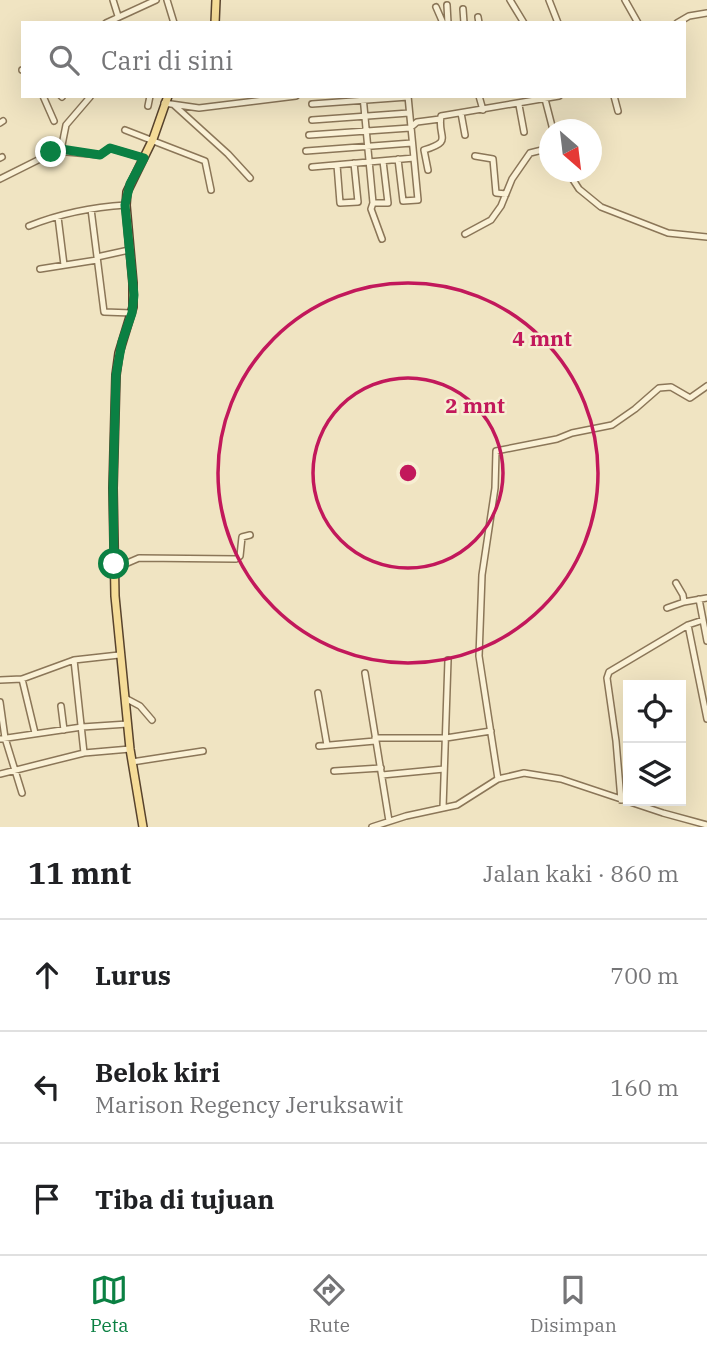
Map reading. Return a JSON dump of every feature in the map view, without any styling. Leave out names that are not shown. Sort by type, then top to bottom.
[{"type":"main road","points":[[215,21],[216,0]]},
{"type":"main road","points":[[143,827],[119,655],[113,468],[116,375],[122,342],[132,313],[133,283],[125,205],[130,184],[153,139],[166,100]]},
{"type":"street","points":[[113,0],[118,16]]},
{"type":"street","points":[[109,21],[156,0]]},
{"type":"street","points":[[167,0],[173,21]]},
{"type":"street","points":[[510,0],[523,21]]},
{"type":"street","points":[[549,0],[557,21]]},
{"type":"street","points":[[625,0],[637,21]]},
{"type":"street","points":[[446,21],[447,5]]},
{"type":"street","points":[[436,7],[445,21]]},
{"type":"street","points":[[463,9],[464,21]]},
{"type":"street","points":[[680,21],[689,16],[707,13]]},
{"type":"street","points":[[44,98],[54,121]]},
{"type":"street","points":[[61,149],[65,125],[89,98]]},
{"type":"street","points":[[148,106],[150,98]]},
{"type":"street","points":[[173,105],[220,107],[288,98]]},
{"type":"street","points":[[312,104],[363,98],[373,203],[371,209],[382,239]]},
{"type":"street","points":[[398,159],[403,201],[418,200],[408,98]]},
{"type":"street","points":[[480,98],[483,110]]},
{"type":"street","points":[[309,135],[410,128],[417,122],[444,115],[519,105],[545,98],[550,119]]},
{"type":"street","points":[[615,98],[618,111]]},
{"type":"street","points":[[166,100],[228,153],[250,178]]},
{"type":"street","points":[[519,105],[524,132]]},
{"type":"street","points":[[312,120],[409,113]]},
{"type":"street","points":[[461,113],[465,135]]},
{"type":"street","points":[[428,170],[424,150],[440,146],[443,142],[440,118]]},
{"type":"street","points":[[125,130],[205,161],[211,190]]},
{"type":"street","points":[[306,151],[412,143]]},
{"type":"street","points":[[0,179],[61,149],[100,155],[110,148],[144,158]]},
{"type":"street","points":[[465,234],[491,220],[512,179],[530,153],[539,151]]},
{"type":"street","points":[[475,156],[493,159],[496,193],[506,194]]},
{"type":"street","points":[[312,167],[414,158]]},
{"type":"street","points":[[373,203],[387,202],[383,160]]},
{"type":"street","points":[[337,165],[340,202],[358,202],[354,163]]},
{"type":"street","points":[[574,182],[579,190],[601,207],[668,233],[707,237]]},
{"type":"street","points":[[29,226],[91,209],[125,205]]},
{"type":"street","points":[[91,209],[104,312],[132,313]]},
{"type":"street","points":[[58,217],[64,265]]},
{"type":"street","points":[[40,269],[130,250]]},
{"type":"street","points":[[498,779],[479,656],[482,575],[495,488],[496,451],[612,425],[659,388],[671,387],[690,398],[707,386]]},
{"type":"street","points":[[114,564],[125,564],[139,558],[233,559],[240,556],[242,537],[250,536]]},
{"type":"street","points":[[676,583],[684,602]]},
{"type":"street","points":[[667,608],[707,598]]},
{"type":"street","points":[[691,644],[707,642],[699,599]]},
{"type":"street","points":[[621,800],[607,678],[609,672],[688,625],[703,620]]},
{"type":"street","points":[[688,625],[707,719]]},
{"type":"street","points":[[0,680],[22,679],[74,660],[119,655]]},
{"type":"street","points":[[74,660],[84,752]]},
{"type":"street","points":[[443,808],[448,660]]},
{"type":"street","points":[[365,673],[389,821]]},
{"type":"street","points":[[22,679],[35,733]]},
{"type":"street","points":[[318,693],[327,745]]},
{"type":"street","points":[[125,698],[140,706],[152,720]]},
{"type":"street","points":[[0,702],[2,738],[22,793]]},
{"type":"street","points":[[61,706],[64,730]]},
{"type":"street","points":[[2,738],[128,724]]},
{"type":"street","points":[[319,746],[375,740],[446,738],[491,731]]},
{"type":"street","points":[[0,774],[84,752],[130,749]]},
{"type":"street","points":[[132,762],[203,751]]},
{"type":"street","points":[[334,771],[444,769]]},
{"type":"street","points":[[372,827],[457,804],[498,779],[512,775],[537,774],[561,779],[707,825]]},
{"type":"route","points":[[51,152],[61,149],[100,155],[110,148],[144,158],[130,184],[125,205],[134,295],[116,375],[113,458],[114,564]]}]
